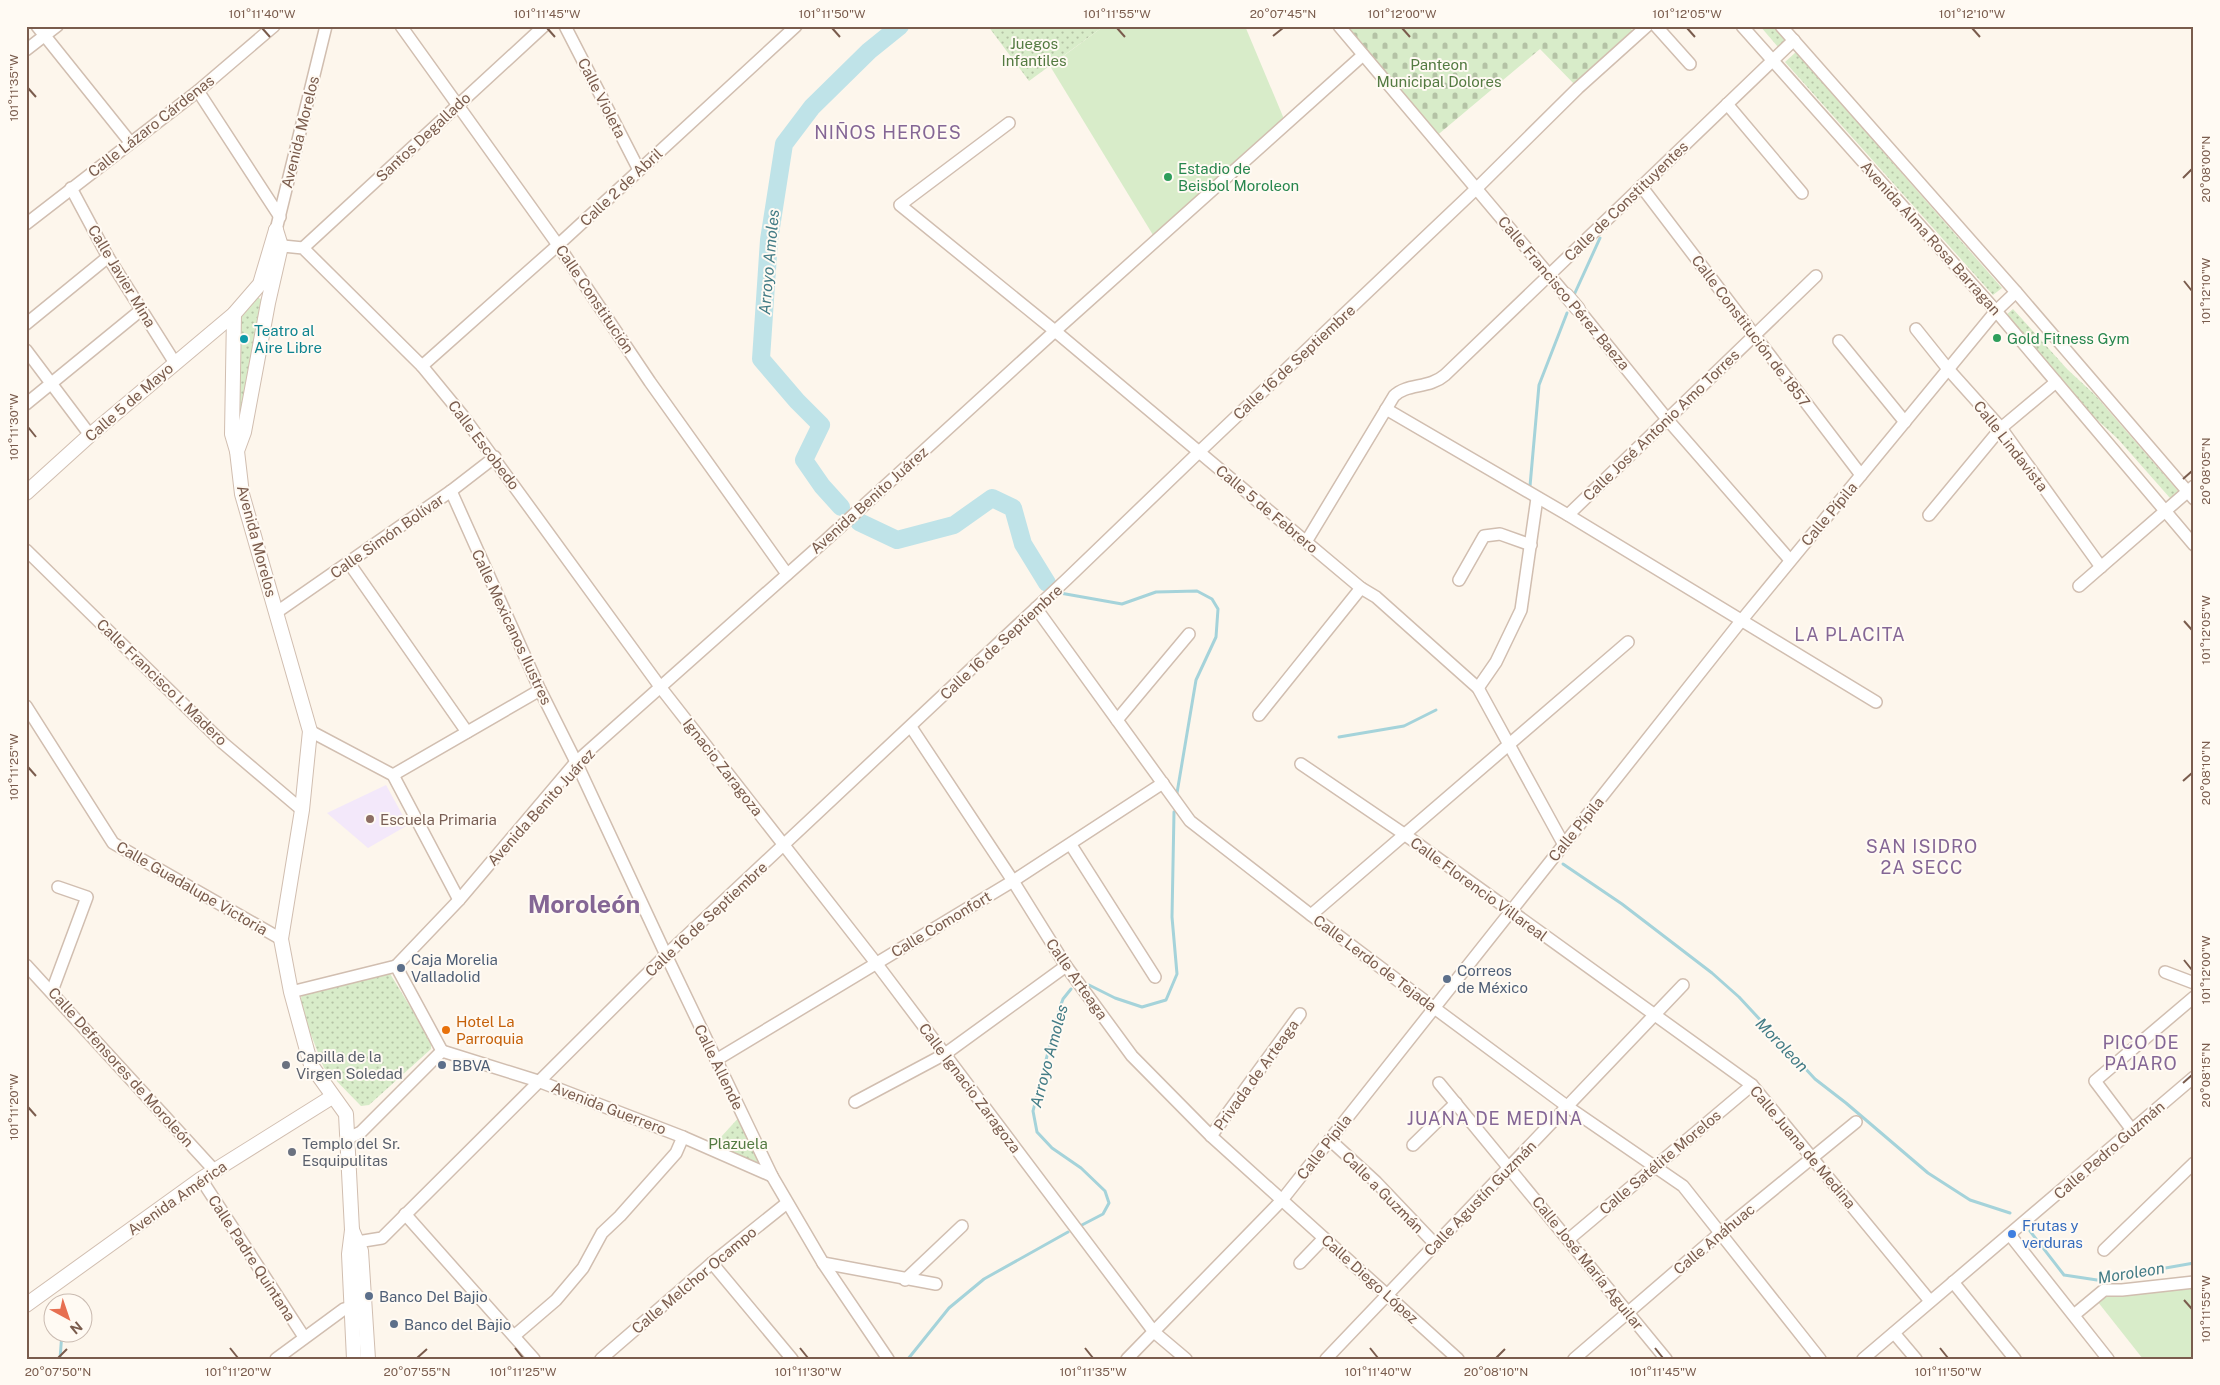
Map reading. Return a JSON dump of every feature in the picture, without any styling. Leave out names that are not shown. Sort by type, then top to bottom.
[{"type":"street","points":[[37,26],[130,142]]},
{"type":"street","points":[[26,50],[57,26]]},
{"type":"street","name":"Calle Lázaro Cárdenas","points":[[26,224],[198,91],[274,26]]},
{"type":"street","name":"Avenida Morelos","points":[[278,224],[326,26]]},
{"type":"street","name":"Calle Constitución","points":[[401,26],[558,245],[650,382],[787,574]]},
{"type":"street","name":"Santos Degallado","points":[[303,248],[544,26]]},
{"type":"street","name":"Calle Violeta","points":[[565,26],[639,170]]},
{"type":"street","name":"Calle 2 de Abril","points":[[422,366],[558,245],[796,26]]},
{"type":"street","name":"Calle Francisco Pérez Baeza","points":[[1339,26],[1477,188],[1667,418],[1790,560]]},
{"type":"street","name":"Calle 16 de Septiembre","points":[[353,1238],[382,1238],[666,955],[911,727],[1477,188],[1578,88],[1647,26]]},
{"type":"street","points":[[1656,26],[1690,64]]},
{"type":"street","name":"Avenida Alma Rosa Barragan","points":[[1742,26],[1996,311],[2194,544]]},
{"type":"street","name":"Avenida Alma Rosa Barragan","points":[[1781,26],[2192,492]]},
{"type":"street","name":"Calle de Constituyentes","points":[[1306,542],[1394,396],[1401,390],[1430,385],[1440,380],[1771,60],[1794,40]]},
{"type":"street","name":"Avenida Benito Juárez","points":[[396,966],[459,900],[576,762],[869,502],[1055,331],[1363,55]]},
{"type":"street","points":[[198,91],[278,224],[276,246],[303,248]]},
{"type":"street","points":[[1726,104],[1802,193]]},
{"type":"street","name":"Calle 5 de Febrero","points":[[1009,123],[900,205],[938,238],[1055,331],[1361,588],[1376,597],[1478,688],[1564,845]]},
{"type":"street","name":"Calle Constitución de 1857","points":[[1641,186],[1861,475]]},
{"type":"street","name":"Calle Javier Mina","points":[[71,188],[108,257],[175,363]]},
{"type":"street","name":"Avenida Morelos","points":[[276,246],[268,303],[244,432],[237,451],[242,494],[310,730],[302,810],[281,940],[290,992],[311,1065],[332,1097],[346,1114],[358,1306]]},
{"type":"street","name":"Calle 5 de Mayo","points":[[26,493],[90,435],[234,314],[260,284],[276,246]]},
{"type":"street","name":"Calle Escobedo","points":[[303,248],[422,366],[495,457],[661,688]]},
{"type":"street","points":[[26,324],[108,257]]},
{"type":"street","name":"Calle José Antonio Amo Torres","points":[[1568,515],[1816,276]]},
{"type":"street","name":"Calle Pípila","points":[[1127,1359],[1282,1200],[1509,911],[1564,845],[1790,560],[1996,311],[2016,292]]},
{"type":"street","points":[[248,300],[258,296],[268,303]]},
{"type":"street","points":[[26,404],[142,310]]},
{"type":"street","points":[[234,314],[232,434],[237,451]]},
{"type":"street","name":"Calle Lindavista","points":[[1916,329],[1948,369],[2001,428],[2101,567]]},
{"type":"street","points":[[1839,341],[1905,422]]},
{"type":"street","points":[[26,350],[90,435]]},
{"type":"street","points":[[1929,515],[2001,428],[2056,382]]},
{"type":"street","points":[[1386,409],[1568,515],[1876,702]]},
{"type":"street","name":"Calle Simón Bolívar","points":[[277,612],[349,563],[495,457]]},
{"type":"street","name":"Calle Mexicanos Ilustres","points":[[450,491],[540,690],[576,762]]},
{"type":"street","points":[[2079,586],[2165,510],[2192,492]]},
{"type":"street","points":[[1478,688],[1496,662],[1521,610],[1537,498]]},
{"type":"street","points":[[1459,580],[1484,536],[1500,534],[1531,545]]},
{"type":"street","name":"Calle Francisco I. Madero","points":[[26,550],[223,743],[302,810]]},
{"type":"street","points":[[349,563],[467,732]]},
{"type":"street","points":[[1259,715],[1361,588]]},
{"type":"street","points":[[1036,608],[1163,783]]},
{"type":"street","points":[[1117,720],[1189,634]]},
{"type":"street","points":[[1311,916],[1628,642]]},
{"type":"street","name":"Ignacio Zaragoza","points":[[661,688],[785,845]]},
{"type":"street","points":[[393,775],[540,690]]},
{"type":"street","name":"Calle Guadalupe Victoria","points":[[26,706],[113,844],[281,940]]},
{"type":"street","name":"Calle Arteaga","points":[[911,727],[1013,881],[1066,966],[1132,1056],[1211,1136],[1282,1200]]},
{"type":"street","points":[[310,730],[393,775],[459,900]]},
{"type":"street","name":"Calle Allende","points":[[576,762],[772,1176],[824,1263],[888,1359]]},
{"type":"street","name":"Calle Florencio Villareal","points":[[1301,764],[1404,834],[1655,1016]]},
{"type":"street","name":"Calle Lerdo de Tejada","points":[[1163,783],[1190,821],[1311,916],[1568,1106],[1683,1186],[1719,1234],[1820,1359]]},
{"type":"street","name":"Calle Comonfort","points":[[716,1060],[1013,881],[1071,845],[1163,783]]},
{"type":"street","name":"Calle Ignacio Zaragoza","points":[[785,845],[1154,1332],[1186,1359]]},
{"type":"street","points":[[1071,845],[1155,977]]},
{"type":"street","points":[[52,991],[87,897],[58,888]]},
{"type":"street","name":"Calle Defensores de Moroleón","points":[[26,964],[214,1170]]},
{"type":"street","points":[[290,992],[396,966],[442,1051],[361,1132],[348,1138]]},
{"type":"street","points":[[855,1102],[945,1054],[1066,966]]},
{"type":"street","points":[[2165,972],[2194,983]]},
{"type":"street","name":"Calle Agustín Guzmán","points":[[1326,1359],[1683,985]]},
{"type":"street","points":[[2132,1130],[2095,1081],[2194,997]]},
{"type":"street","name":"Privada de Arteaga","points":[[1211,1136],[1300,1014]]},
{"type":"street","name":"Calle Juana de Medina","points":[[1655,1016],[1752,1085],[1930,1301]]},
{"type":"street","name":"Avenida Guerrero","points":[[442,1051],[538,1081],[683,1137],[772,1176]]},
{"type":"street","name":"Calle Pedro Guzmán","points":[[1863,1359],[2194,1077]]},
{"type":"street","name":"Calle José María Aguilar","points":[[1439,1083],[1666,1359]]},
{"type":"street","name":"Calle Satélite Morelos","points":[[1569,1239],[1752,1085]]},
{"type":"street","name":"Avenida América","points":[[26,1305],[214,1170],[332,1097]]},
{"type":"street","points":[[1413,1145],[1456,1103]]},
{"type":"street","name":"Calle Anáhuac","points":[[1574,1359],[1719,1234],[1856,1122]]},
{"type":"street","points":[[514,1336],[556,1300],[584,1268],[602,1233],[620,1216],[676,1152],[683,1137]]},
{"type":"street","name":"Calle a Guzmán","points":[[1330,1140],[1376,1182],[1435,1244]]},
{"type":"street","points":[[2104,1250],[2194,1163]]},
{"type":"street","name":"Calle Padre Quintana","points":[[201,1179],[304,1337]]},
{"type":"street","name":"Calle Diego López","points":[[1282,1200],[1458,1359]]},
{"type":"street","name":"Calle Melchor Ocampo","points":[[601,1359],[712,1263],[787,1203]]},
{"type":"street","points":[[405,1214],[534,1359]]},
{"type":"street","points":[[905,1280],[962,1226]]},
{"type":"street","points":[[2010,1235],[2108,1359]]},
{"type":"street","points":[[1300,1263],[1324,1238]]},
{"type":"street","points":[[712,1263],[792,1359]]},
{"type":"street","points":[[824,1263],[905,1280],[936,1284]]},
{"type":"street","points":[[1953,1282],[2015,1359]]},
{"type":"street","points":[[2074,1315],[2104,1290],[2122,1290],[2194,1282]]},
{"type":"street","points":[[276,1359],[344,1309],[358,1306]]},
{"type":"street","points":[[354,1359],[358,1306]]},
{"type":"street","points":[[358,1306],[368,1359]]},
{"type":"street","points":[[1894,1333],[1916,1359]]},
{"type":"shaded area","name":"Escuela Primaria","points":[[386,785],[408,825],[368,848],[327,813]]},
{"type":"green space","name":"Juegos Infantiles","points":[[988,26],[1104,26],[1029,81]]},
{"type":"green space","name":"Estadio de Beisbol Moroleon","points":[[1104,26],[1245,26],[1284,119],[1153,235],[1050,66]]},
{"type":"green space","name":"Panteon Municipal Dolores","points":[[1339,26],[1628,26],[1637,35],[1578,88],[1540,49],[1434,138]]},
{"type":"green space","points":[[1760,26],[1775,26],[1786,38],[1785,42],[1778,47]]},
{"type":"green space","points":[[1796,52],[2002,288],[1993,295],[1785,62]]},
{"type":"green space","points":[[256,297],[266,304],[236,433],[240,320],[247,302]]},
{"type":"green space","points":[[2013,309],[2067,369],[2095,395],[2178,491],[2170,498],[2118,439],[2092,415],[2005,316]]},
{"type":"green space","points":[[389,972],[431,1041],[431,1049],[369,1105],[361,1106],[324,1068],[299,1004],[302,995]]},
{"type":"green space","name":"Plazuela","points":[[742,1114],[772,1176],[710,1149]]},
{"type":"green space","points":[[2194,1282],[2194,1359],[2143,1359],[2094,1297],[2104,1290]]},
{"type":"waterway","name":"Arroyo Amoles","points":[[841,507],[822,486],[804,460],[821,425],[797,401],[761,359],[769,240],[784,144],[812,107],[869,51],[900,26]]},
{"type":"waterway","points":[[1574,295],[1600,238]]},
{"type":"waterway","points":[[1530,486],[1539,385],[1567,313]]},
{"type":"waterway","name":"Arroyo Amoles","points":[[859,522],[897,540],[954,525],[992,498],[1013,508],[1023,544],[1047,583]]},
{"type":"waterway","name":"Arroyo Amoles","points":[[1060,593],[1122,604],[1156,592],[1197,591],[1212,599],[1218,609],[1216,637],[1196,680],[1177,793]]},
{"type":"waterway","points":[[1339,737],[1404,726],[1436,710]]},
{"type":"waterway","name":"Arroyo Amoles","points":[[1089,985],[1115,998],[1142,1007],[1166,1000],[1177,974],[1172,917],[1174,812]]},
{"type":"waterway","name":"Moroleon","points":[[1563,864],[1622,904],[1712,973],[1739,997],[1815,1079],[1928,1173],[1970,1200],[2010,1213]]},
{"type":"waterway","name":"Arroyo Amoles","points":[[1071,989],[1063,999],[1058,1013],[1033,1111],[1037,1132],[1052,1148],[1081,1168],[1105,1191],[1109,1203],[1103,1214],[1080,1226]]},
{"type":"waterway","name":"Moroleon","points":[[2030,1231],[2064,1275],[2097,1280],[2194,1263]]},
{"type":"waterway","name":"Arroyo Amoles","points":[[908,1359],[949,1308],[984,1279],[1068,1232]]},
{"type":"waterway","points":[[60,1359],[61,1342]]},
{"type":"place","name":"Estadio de Beisbol Moroleon","points":[[1168,177]]},
{"type":"place","name":"Gold Fitness Gym","points":[[1997,338]]},
{"type":"place","name":"Teatro al Aire Libre","points":[[244,339]]},
{"type":"place","name":"Escuela Primaria","points":[[370,819]]},
{"type":"place","name":"Caja Morelia Valladolid","points":[[401,968]]},
{"type":"place","name":"Correos de México","points":[[1447,979]]},
{"type":"place","name":"Hotel La Parroquia","points":[[446,1030]]},
{"type":"place","name":"Capilla de la Virgen Soledad","points":[[286,1065]]},
{"type":"place","name":"BBVA","points":[[442,1065]]},
{"type":"place","name":"Templo del Sr. Esquipulitas","points":[[292,1152]]},
{"type":"place","name":"Frutas y verduras","points":[[2012,1234]]},
{"type":"place","name":"Banco Del Bajio","points":[[369,1296]]},
{"type":"place","name":"Banco del Bajio","points":[[394,1324]]},
{"type":"district","name":"NIÑOS HEROES","points":[[888,132]]},
{"type":"district","name":"LA PLACITA","points":[[1850,634]]},
{"type":"district","name":"SAN ISIDRO 2A SECC","points":[[1922,856]]},
{"type":"district","name":"Moroleón","points":[[584,904]]},
{"type":"district","name":"PICO DE PAJARO","points":[[2141,1052]]},
{"type":"district","name":"JUANA DE MEDINA","points":[[1495,1118]]}]
